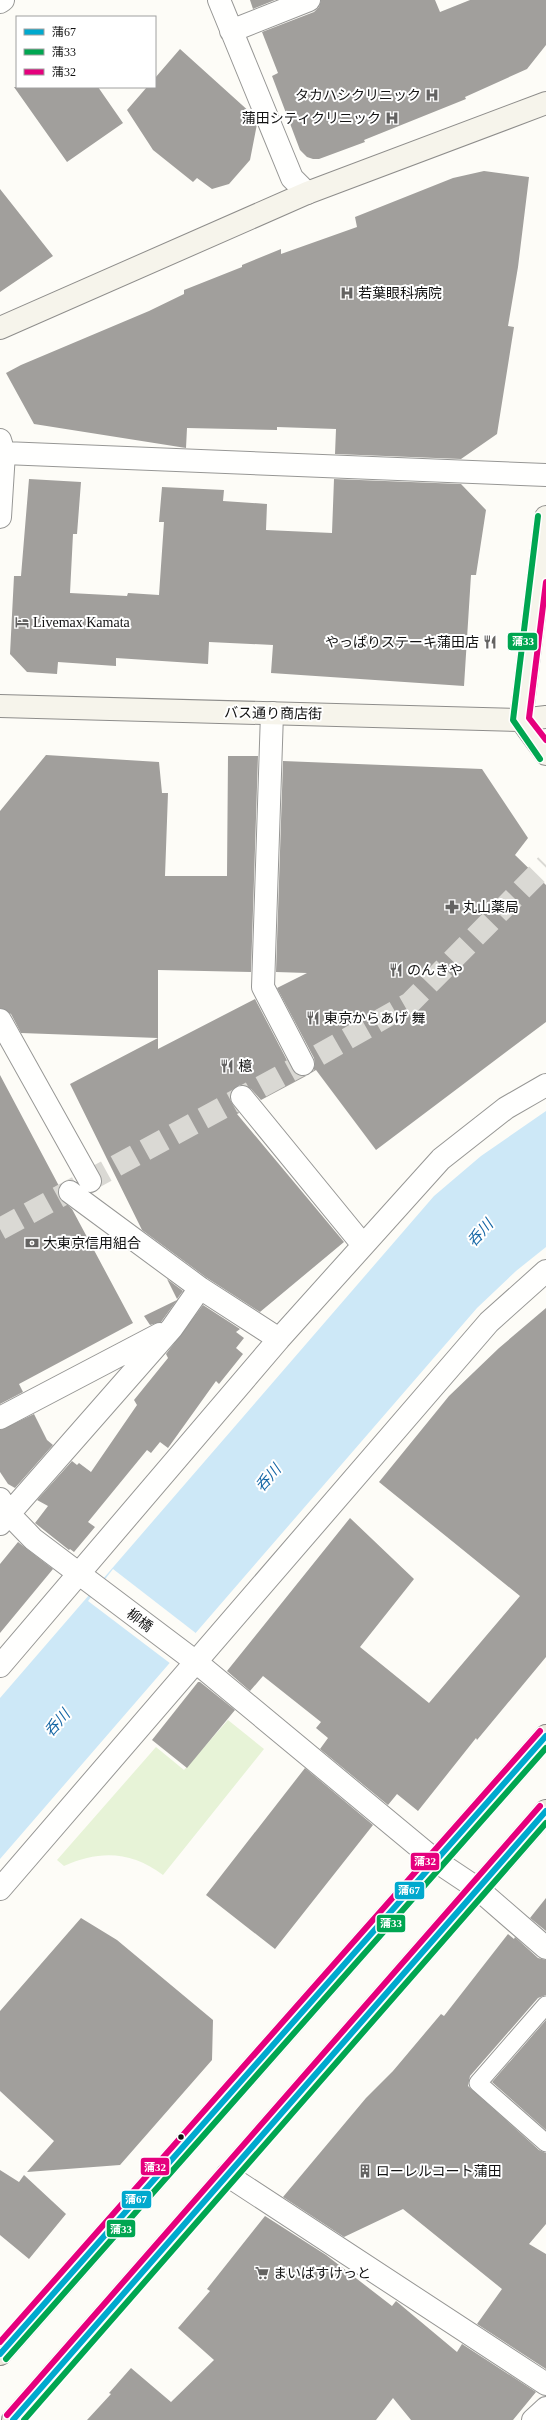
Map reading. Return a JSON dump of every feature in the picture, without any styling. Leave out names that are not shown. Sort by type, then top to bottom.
[{"type":"main road","points":[[0,2354],[546,1736]]},
{"type":"main road","points":[[13,2420],[546,1811]]},
{"type":"street","points":[[219,0],[292,178],[307,194]]},
{"type":"street","points":[[231,31],[309,0]]},
{"type":"street","points":[[0,328],[307,194],[546,103]]},
{"type":"street","points":[[0,517],[2,447],[546,474]]},
{"type":"street","points":[[546,517],[521,720],[546,754]]},
{"type":"street","name":"バス通り商店街","points":[[0,706],[521,720],[546,717]]},
{"type":"street","points":[[272,713],[263,987],[303,1064]]},
{"type":"street","points":[[0,1020],[90,1181]]},
{"type":"street","points":[[0,1666],[86,1579],[279,1339],[441,1159],[506,1108],[546,1085]]},
{"type":"street","points":[[242,1097],[363,1245]]},
{"type":"street","points":[[70,1192],[200,1288],[279,1339]]},
{"type":"street","points":[[0,1889],[192,1659],[489,1322],[546,1271]]},
{"type":"street","points":[[3,1512],[172,1328],[200,1288]]},
{"type":"street","points":[[0,1418],[172,1328]]},
{"type":"street","name":"柳橋","points":[[3,1512],[33,1540],[192,1659],[436,1861],[478,1889],[546,1948]]},
{"type":"street","points":[[227,2176],[546,2384]]},
{"type":"street","points":[[533,2420],[546,2408]]},
{"type":"lane","points":[[546,2005],[478,2083],[546,2143]]},
{"type":"green space","points":[[228,1720],[264,1749],[163,1875],[139,1861],[127,1857],[103,1855],[90,1857],[64,1866],[57,1860],[156,1747],[184,1770]]},
{"type":"water","name":"呑川","points":[[546,1111],[546,1247],[516,1271],[477,1308],[0,1859],[0,1698],[434,1196],[481,1156]]},
{"type":"pier","points":[[113,1569],[197,1634],[171,1664],[88,1601]]},
{"type":"building","points":[[250,0],[275,0],[253,9]]},
{"type":"building","points":[[321,0],[435,0],[440,12],[470,0],[546,0],[546,45],[527,69],[465,97],[466,99],[364,140],[365,142],[319,159],[313,159],[307,157],[300,150],[272,76],[278,73],[262,32],[314,12],[319,7]]},
{"type":"building","points":[[180,49],[252,114],[257,124],[250,160],[229,184],[212,189],[197,178],[193,182],[153,150],[127,110],[146,88],[156,88],[156,77]]},
{"type":"building","points":[[14,87],[99,88],[123,123],[67,162]]},
{"type":"building","points":[[484,171],[529,177],[518,267],[508,326],[514,327],[497,434],[461,459],[335,454],[336,429],[277,427],[277,430],[187,428],[186,448],[34,424],[6,373],[21,365],[149,311],[184,294],[184,290],[242,267],[242,265],[281,249],[281,254],[357,227],[355,217],[453,178]]},
{"type":"building","points":[[0,189],[53,256],[0,292]]},
{"type":"building","points":[[29,479],[81,482],[77,534],[73,534],[70,593],[127,596],[128,593],[159,595],[164,522],[159,522],[162,487],[224,490],[223,501],[267,504],[266,530],[332,533],[334,479],[461,484],[486,510],[476,575],[471,575],[464,686],[271,673],[273,645],[209,642],[208,664],[116,658],[116,666],[58,662],[57,674],[27,672],[10,654],[14,576],[21,576]]},
{"type":"building","points":[[46,755],[159,762],[162,793],[168,793],[165,876],[227,876],[228,756],[258,756],[251,972],[158,970],[158,1038],[21,1033],[11,1014],[0,1008],[0,811]]},
{"type":"building","points":[[283,761],[482,769],[528,838],[515,855],[546,885],[546,1022],[376,1150],[316,1070],[311,1073],[315,1065],[314,1058],[277,988],[307,973],[276,972]]},
{"type":"building","points":[[255,999],[292,1070],[297,1075],[306,1076],[261,1100],[251,1089],[240,1085],[230,1092],[230,1099],[239,1113],[237,1114],[344,1242],[260,1312],[207,1278],[142,1230],[70,1084],[158,1038],[158,1049]]},
{"type":"building","points":[[0,1075],[59,1186],[59,1197],[72,1209],[133,1323],[19,1384],[23,1392],[0,1404]]},
{"type":"building","points":[[167,1279],[183,1291],[177,1299]]},
{"type":"building","points":[[177,1300],[161,1322],[150,1325],[144,1316]]},
{"type":"building","points":[[203,1305],[240,1329],[236,1332],[244,1338],[236,1348],[243,1354],[219,1384],[216,1381],[168,1448],[160,1442],[151,1453],[147,1450],[88,1522],[95,1527],[74,1552],[70,1549],[69,1550],[35,1523],[48,1506],[37,1500],[72,1461],[77,1465],[79,1463],[91,1472],[137,1405],[134,1400],[168,1358],[166,1354]]},
{"type":"building","points":[[546,1308],[546,1657],[477,1740],[476,1738],[418,1811],[397,1794],[388,1805],[320,1749],[328,1738],[316,1728],[321,1722],[263,1676],[250,1691],[227,1671],[350,1518],[414,1579],[360,1647],[429,1703],[520,1596],[379,1482],[449,1396],[499,1348]]},
{"type":"building","points":[[34,1414],[47,1440],[53,1445],[15,1488],[8,1484],[0,1472],[0,1430]]},
{"type":"building","points":[[18,1542],[53,1569],[0,1633],[0,1564]]},
{"type":"building","points":[[198,1682],[200,1682],[235,1710],[187,1768],[152,1740]]},
{"type":"building","points":[[305,1768],[373,1825],[275,1949],[206,1895]]},
{"type":"building","points":[[546,1898],[546,1931],[530,1918]]},
{"type":"building","points":[[81,1918],[117,1940],[213,2020],[212,2060],[120,2165],[27,2172],[54,2141],[0,2091],[0,2011]]},
{"type":"building","points":[[508,1934],[514,1939],[515,1937],[538,1958],[546,1960],[546,1995],[538,1998],[470,2076],[468,2086],[539,2150],[546,2153],[546,2224],[529,2244],[546,2254],[546,2369],[477,2324],[502,2289],[403,2209],[344,2237],[283,2197],[366,2098],[393,2071],[441,2014],[444,2016]]},
{"type":"building","points":[[546,2020],[546,2130],[492,2082]]},
{"type":"building","points":[[0,2170],[19,2182],[24,2175],[66,2214],[29,2259],[0,2235]]},
{"type":"building","points":[[265,2216],[326,2255],[392,2306],[396,2301],[457,2352],[462,2344],[536,2392],[513,2420],[411,2420],[393,2398],[376,2420],[87,2420],[111,2394],[109,2393],[131,2368],[171,2402],[214,2360],[178,2328],[210,2291],[207,2289]]},
{"type":"tunnel","points":[[0,1229],[303,1064],[410,1003],[546,865]]},
{"type":"transit line","name":"蒲33","points":[[538,516],[513,720],[540,759]]},
{"type":"transit line","name":"蒲32","points":[[546,582],[529,718],[546,740]]},
{"type":"transit line","name":"蒲32","points":[[0,2342],[540,1731]]},
{"type":"transit line","name":"蒲67","points":[[0,2354],[546,1736]]},
{"type":"transit line","name":"蒲33","points":[[6,2359],[546,1748]]},
{"type":"transit line","name":"蒲32","points":[[7,2415],[540,1806]]},
{"type":"transit line","name":"蒲67","points":[[13,2420],[546,1811]]},
{"type":"transit line","name":"蒲33","points":[[24,2420],[546,1823]]},
{"type":"place","name":"タカハシクリニック","points":[[432,95]]},
{"type":"place","name":"蒲田シティクリニック","points":[[392,118]]},
{"type":"place","name":"若葉眼科病院","points":[[347,293]]},
{"type":"place","name":"Livemax Kamata","points":[[22,622]]},
{"type":"place","name":"やっぱりステーキ蒲田店","points":[[490,642]]},
{"type":"place","name":"丸山薬局","points":[[452,907]]},
{"type":"place","name":"のんきや","points":[[396,970]]},
{"type":"place","name":"東京からあげ 舞","points":[[313,1018]]},
{"type":"place","name":"檍","points":[[227,1066]]},
{"type":"place","name":"大東京信用組合","points":[[32,1243]]},
{"type":"place","name":"ローレルコート蒲田","points":[[365,2171]]},
{"type":"place","name":"まいばすけっと","points":[[262,2273]]}]
